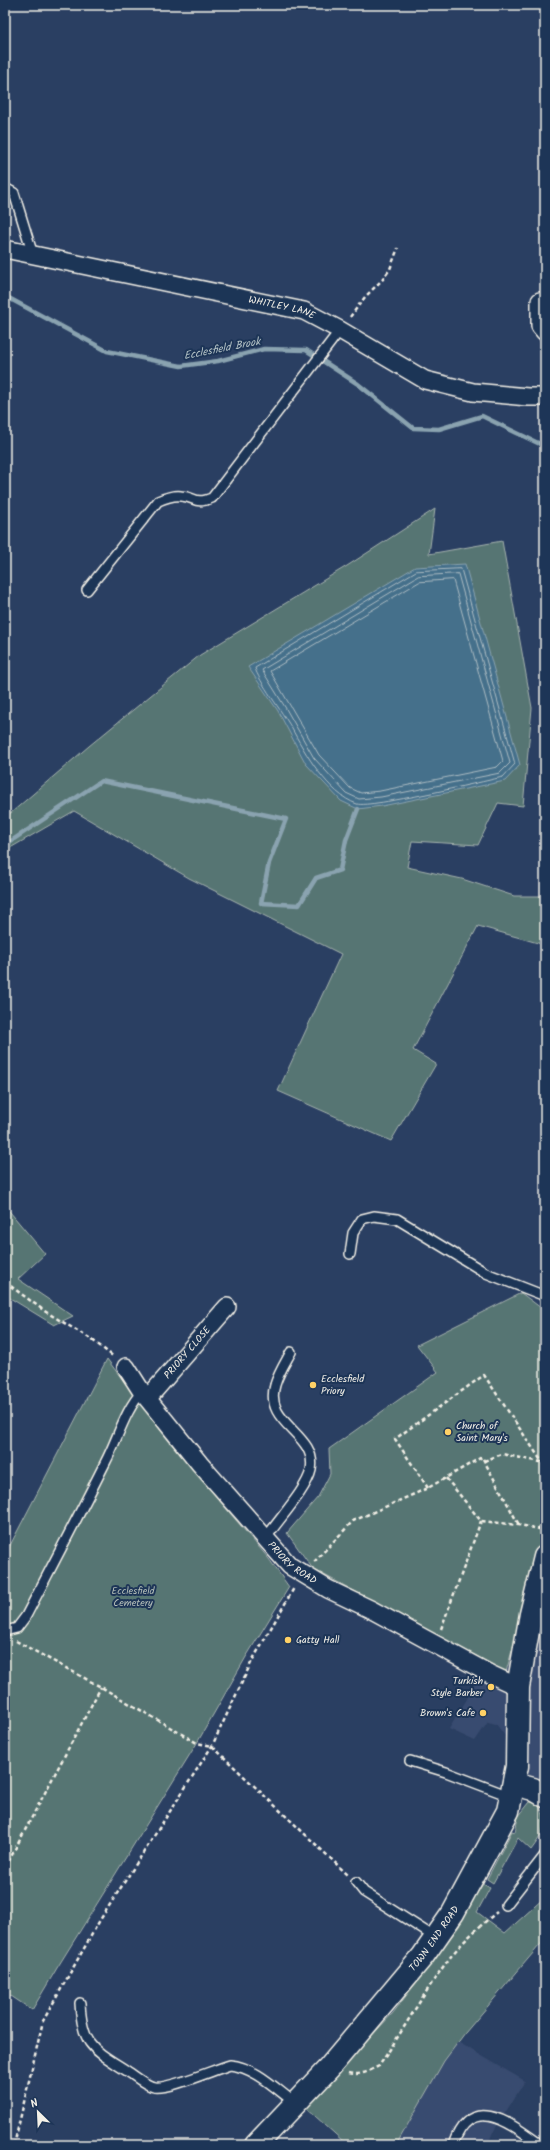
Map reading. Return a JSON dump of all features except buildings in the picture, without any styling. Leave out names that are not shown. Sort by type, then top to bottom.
[{"type":"street","name":"WHITLEY LANE","points":[[5,250],[304,311],[340,330],[425,380],[473,392],[522,397],[545,397]]},
{"type":"street","points":[[540,301],[540,326],[545,332]]},
{"type":"street","name":"PRIORY CLOSE","points":[[145,1395],[227,1307]]},
{"type":"street","name":"PRIORY ROAD","points":[[126,1366],[145,1395],[200,1464],[290,1566],[302,1575],[490,1674],[518,1686]]},
{"type":"street","name":"TOWN END ROAD","points":[[256,2145],[329,2068],[436,1938],[453,1913],[508,1812],[517,1766],[518,1686],[530,1614],[544,1566]]},
{"type":"street","points":[[513,1791],[534,1789],[545,1796]]},
{"type":"lane","points":[[5,188],[14,193],[33,255]]},
{"type":"lane","points":[[87,590],[158,501],[169,497],[181,496],[202,502],[212,498],[340,330]]},
{"type":"lane","points":[[350,1254],[353,1233],[362,1219],[374,1216],[396,1219],[486,1273],[545,1296]]},
{"type":"lane","points":[[266,1538],[278,1520],[302,1491],[311,1470],[310,1454],[304,1441],[282,1421],[274,1404],[274,1386],[291,1352]]},
{"type":"lane","points":[[5,1631],[17,1628],[26,1616],[120,1433],[133,1401],[145,1395]]},
{"type":"lane","points":[[410,1761],[513,1791]]},
{"type":"lane","points":[[506,1905],[545,1856]]},
{"type":"lane","points":[[356,1882],[364,1892],[436,1938]]},
{"type":"lane","points":[[80,2003],[81,2025],[89,2042],[98,2052],[154,2087],[168,2086],[230,2065],[251,2070],[296,2104]]},
{"type":"lane","points":[[453,2145],[458,2130],[468,2120],[477,2115],[485,2115],[502,2121],[541,2145]]},
{"type":"path","points":[[340,330],[365,297],[383,279],[390,269],[398,248]]},
{"type":"path","points":[[5,1282],[46,1312],[91,1339],[126,1366]]},
{"type":"path","points":[[428,1488],[395,1439],[484,1375],[543,1463]]},
{"type":"path","points":[[484,1461],[502,1454],[543,1463]]},
{"type":"path","points":[[14,2145],[43,2021],[100,1920],[212,1746],[252,1661],[302,1575],[353,1521],[428,1488],[482,1457],[519,1525]]},
{"type":"path","points":[[446,1478],[480,1521],[519,1525],[545,1530]]},
{"type":"path","points":[[435,1644],[480,1521]]},
{"type":"path","points":[[12,1639],[102,1687],[198,1744],[212,1746],[356,1882]]},
{"type":"path","points":[[5,1868],[102,1687]]},
{"type":"path","points":[[329,2068],[356,2075],[367,2072],[379,2066],[429,1986],[454,1953],[479,1927],[506,1905]]},
{"type":"shaded area","points":[[536,1565],[545,1571],[545,1796],[524,1786],[517,1752],[496,1724],[488,1722],[475,1741],[449,1729],[467,1699],[486,1661],[506,1671]]},
{"type":"shaded area","points":[[458,2042],[525,2081],[492,2134],[488,2145],[396,2145],[444,2061]]},
{"type":"green space","points":[[435,509],[429,554],[502,541],[532,708],[523,806],[498,803],[478,845],[412,841],[407,867],[462,879],[514,896],[545,896],[545,945],[478,926],[413,1050],[436,1064],[391,1141],[278,1091],[341,954],[189,878],[74,811],[5,851],[5,818],[89,746],[200,655],[347,566]]},
{"type":"green space","points":[[5,1206],[45,1254],[18,1279],[73,1316],[54,1325],[5,1295]]},
{"type":"green space","points":[[521,1293],[545,1311],[545,1532],[506,1672],[313,1569],[287,1533],[318,1497],[330,1474],[329,1449],[438,1372],[417,1345]]},
{"type":"green space","name":"Ecclesfield Cemetery","points":[[107,1359],[168,1440],[269,1559],[289,1587],[246,1657],[197,1743],[32,2010],[5,1992],[5,1555]]},
{"type":"green space","points":[[530,1802],[537,1803],[541,1810],[544,1822],[542,1833],[531,1850],[518,1838],[493,1883],[487,1879],[512,1831],[515,1832],[518,1817]]},
{"type":"green space","points":[[483,1884],[490,1888],[477,1912],[505,1933],[544,1898],[545,1939],[465,2033],[444,2061],[396,2145],[342,2145],[344,2142],[305,2107],[393,2013],[460,1925],[458,1922]]},
{"type":"water","points":[[465,564],[520,765],[505,781],[382,806],[358,809],[341,801],[306,764],[278,711],[248,667],[415,567]]},
{"type":"waterway","name":"Ecclesfield Brook","points":[[5,296],[107,351],[181,366],[218,361],[264,349],[306,350],[358,384],[413,428],[439,429],[482,416],[540,444],[545,443]]},
{"type":"waterway","points":[[5,845],[101,781],[286,819],[269,863],[261,903],[299,905],[316,878],[340,870],[346,840],[358,809]]},
{"type":"place","name":"Ecclesfield Priory","points":[[313,1385]]},
{"type":"place","name":"Church of Saint Mary's","points":[[448,1432]]},
{"type":"place","name":"Gatty Hall","points":[[288,1640]]},
{"type":"place","name":"Turkish Style Barber","points":[[491,1687]]},
{"type":"place","name":"Brown's Cafe","points":[[483,1713]]}]
